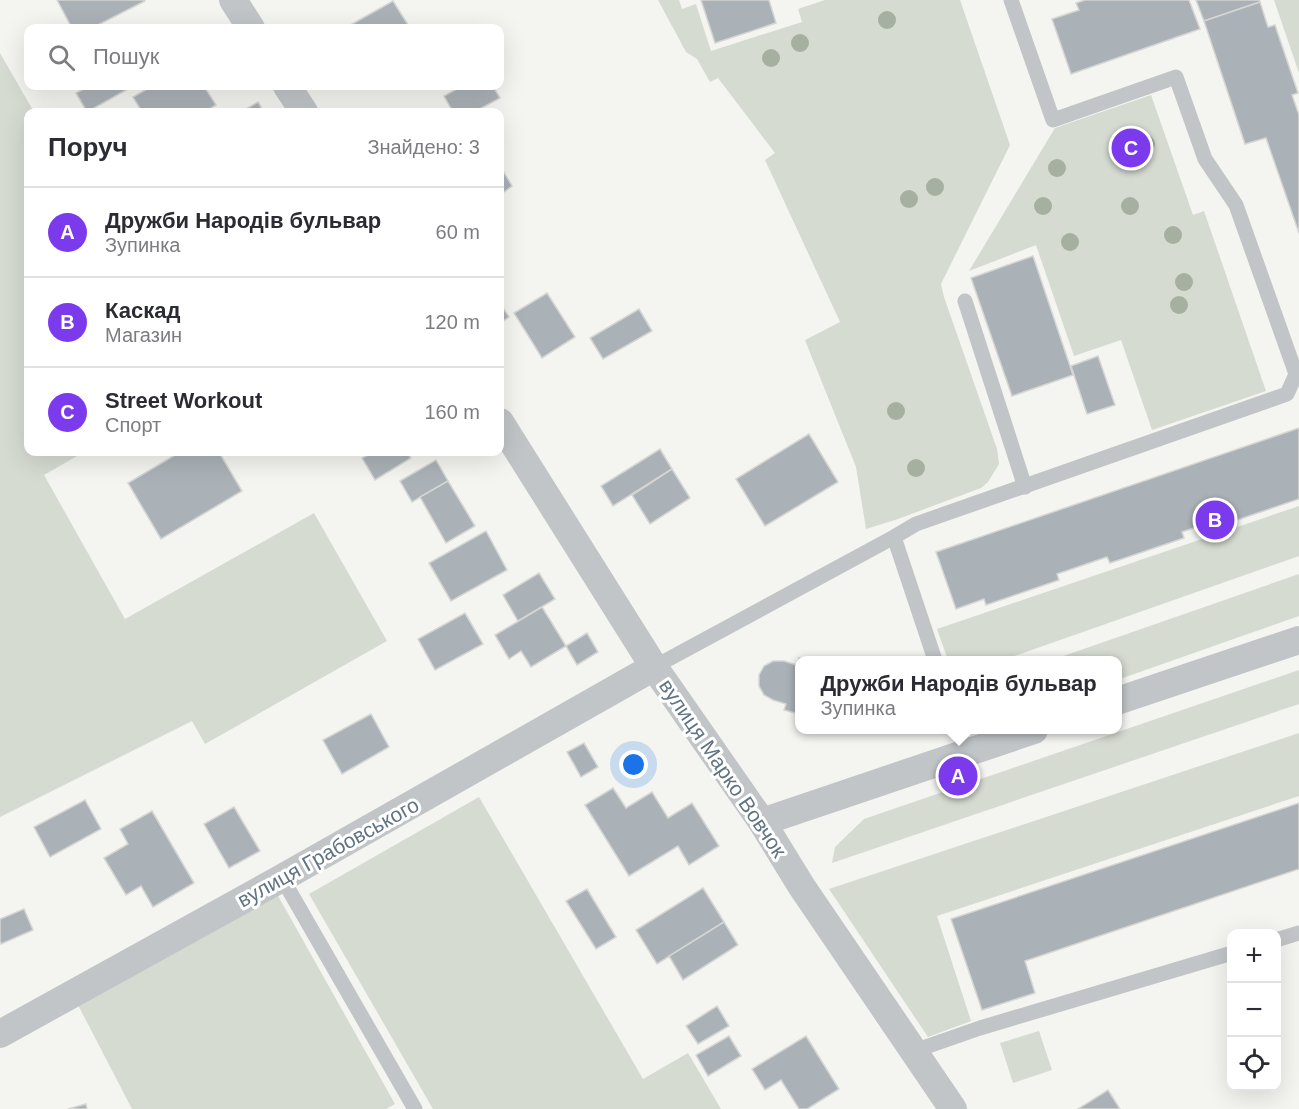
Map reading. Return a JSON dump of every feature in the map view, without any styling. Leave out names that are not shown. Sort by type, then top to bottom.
[{"type":"street","points":[[233,0],[248,24]]},
{"type":"street","points":[[290,90],[301,108]]},
{"type":"street","name":"вулиця Марко Вовчок","points":[[504,428],[654,667],[762,822],[802,887],[953,1109]]},
{"type":"street","points":[[1122,699],[1299,640]]},
{"type":"street","name":"вулиця Грабовського","points":[[0,1034],[282,878],[654,667]]},
{"type":"street","points":[[762,822],[962,741],[1004,734]]},
{"type":"lane","points":[[654,667],[916,525],[1287,394],[1296,374],[1236,205],[1205,159],[1176,77],[1053,120],[1011,0]]},
{"type":"lane","points":[[965,301],[1025,487]]},
{"type":"lane","points":[[894,537],[935,656]]},
{"type":"lane","points":[[282,878],[414,1109]]},
{"type":"lane","points":[[1281,938],[1299,933]]},
{"type":"lane","points":[[914,1051],[980,1028],[1227,954]]},
{"type":"shaded area","points":[[658,0],[679,0],[682,9],[696,4],[711,51],[802,22],[798,9],[825,0],[960,0],[1010,145],[941,284],[997,449],[999,464],[988,482],[981,488],[866,529],[856,467],[805,340],[840,322],[765,160],[775,153],[718,78],[710,82],[697,59],[686,52]]},
{"type":"shaded area","points":[[1274,0],[1299,0],[1299,73]]},
{"type":"shaded area","points":[[0,53],[32,108],[24,108],[24,456],[77,456],[44,475],[125,619],[314,513],[387,641],[205,744],[192,721],[0,817]]},
{"type":"shaded area","points":[[1151,95],[1193,215],[1204,211],[1266,391],[1152,430],[1121,340],[1074,356],[1036,245],[969,271],[1055,128]]},
{"type":"shaded area","points":[[1299,506],[1299,556],[1014,656],[947,656],[937,629]]},
{"type":"shaded area","points":[[1299,574],[1299,616],[1122,678],[1122,656],[1063,656]]},
{"type":"shaded area","points":[[1299,670],[1299,704],[832,863],[835,847],[864,819],[1112,734],[1122,734],[1122,731]]},
{"type":"shaded area","points":[[1299,733],[1299,796],[937,916],[971,1021],[928,1037],[829,889]]},
{"type":"shaded area","points":[[479,797],[643,1079],[688,1053],[721,1109],[433,1109],[309,894]]},
{"type":"shaded area","points":[[277,894],[395,1104],[386,1109],[132,1109],[78,1005]]},
{"type":"shaded area","points":[[1039,1031],[1052,1070],[1013,1083],[1000,1043]]},
{"type":"building","points":[[57,0],[145,0],[100,24],[70,24]]},
{"type":"building","points":[[701,0],[769,0],[776,23],[715,43]]},
{"type":"building","points":[[1085,0],[1189,0],[1200,29],[1071,74],[1052,19],[1079,10],[1076,3]]},
{"type":"building","points":[[1196,0],[1259,0],[1260,2],[1204,21]]},
{"type":"building","points":[[393,1],[407,24],[352,24]]},
{"type":"building","points":[[1260,2],[1268,27],[1275,25],[1298,93],[1292,95],[1299,115],[1299,233],[1266,138],[1245,144],[1204,21]]},
{"type":"building","points":[[82,90],[126,90],[94,108],[85,108],[76,93]]},
{"type":"building","points":[[145,90],[207,90],[216,105],[211,108],[140,108],[133,97]]},
{"type":"building","points":[[455,90],[495,90],[500,98],[481,108],[451,108],[444,96]]},
{"type":"building","points":[[258,102],[262,108],[248,108]]},
{"type":"building","points":[[504,173],[512,186],[504,192]]},
{"type":"building","points":[[1033,256],[1073,375],[1012,396],[971,278]]},
{"type":"building","points":[[547,293],[575,337],[542,358],[514,313]]},
{"type":"building","points":[[504,309],[509,317],[504,320]]},
{"type":"building","points":[[639,309],[652,331],[603,359],[590,338]]},
{"type":"building","points":[[1098,356],[1115,405],[1087,414],[1071,366]]},
{"type":"building","points":[[1299,428],[1299,499],[1234,521],[1231,515],[1182,532],[1184,538],[1110,563],[1107,557],[1057,574],[1059,580],[986,605],[984,599],[956,609],[936,552]]},
{"type":"building","points":[[809,434],[838,482],[765,526],[736,479]]},
{"type":"building","points":[[660,449],[672,469],[613,506],[601,486]]},
{"type":"building","points":[[173,456],[221,456],[242,491],[161,539],[128,483]]},
{"type":"building","points":[[366,456],[410,456],[411,458],[375,480],[362,458]]},
{"type":"building","points":[[436,460],[448,481],[412,502],[400,481]]},
{"type":"building","points":[[672,469],[690,498],[650,524],[632,495]]},
{"type":"building","points":[[448,481],[475,526],[446,543],[420,497]]},
{"type":"building","points":[[486,531],[507,570],[451,601],[429,563]]},
{"type":"building","points":[[539,573],[555,599],[518,621],[503,595]]},
{"type":"building","points":[[542,607],[566,646],[531,667],[521,651],[509,659],[495,635]]},
{"type":"building","points":[[465,613],[483,644],[435,670],[418,639]]},
{"type":"building","points":[[587,633],[598,652],[577,665],[566,646]]},
{"type":"building","points":[[773,661],[795,664],[795,713],[784,710],[786,704],[764,695],[759,686],[759,675],[764,666]]},
{"type":"building","points":[[371,714],[389,747],[342,774],[323,740]]},
{"type":"building","points":[[584,743],[598,767],[581,777],[567,752]]},
{"type":"building","points":[[613,788],[626,808],[652,792],[668,818],[692,803],[719,846],[689,865],[678,846],[629,876],[585,805]]},
{"type":"building","points":[[85,800],[101,829],[50,857],[34,827]]},
{"type":"building","points":[[1299,803],[1299,869],[1025,961],[1035,993],[982,1010],[951,919]]},
{"type":"building","points":[[234,807],[260,851],[229,868],[204,824]]},
{"type":"building","points":[[152,811],[194,883],[153,907],[141,886],[126,895],[104,858],[128,844],[120,829]]},
{"type":"building","points":[[703,888],[724,922],[657,964],[636,930]]},
{"type":"building","points":[[587,889],[616,937],[596,949],[566,901]]},
{"type":"building","points":[[24,909],[33,930],[1,944],[0,919]]},
{"type":"building","points":[[724,922],[738,945],[683,980],[669,956]]},
{"type":"building","points":[[717,1006],[729,1026],[698,1044],[686,1026]]},
{"type":"building","points":[[729,1036],[741,1056],[708,1076],[696,1055]]},
{"type":"building","points":[[806,1036],[839,1089],[807,1109],[799,1109],[781,1080],[765,1090],[752,1069]]},
{"type":"building","points":[[1108,1090],[1120,1109],[1078,1109]]},
{"type":"building","points":[[86,1104],[87,1109],[68,1109]]},
{"type":"place","name":"Street Workout","points":[[1131,148]]},
{"type":"place","name":"Каскад","points":[[1215,520]]},
{"type":"place","name":"Дружби Народів бульвар","points":[[958,776]]}]
